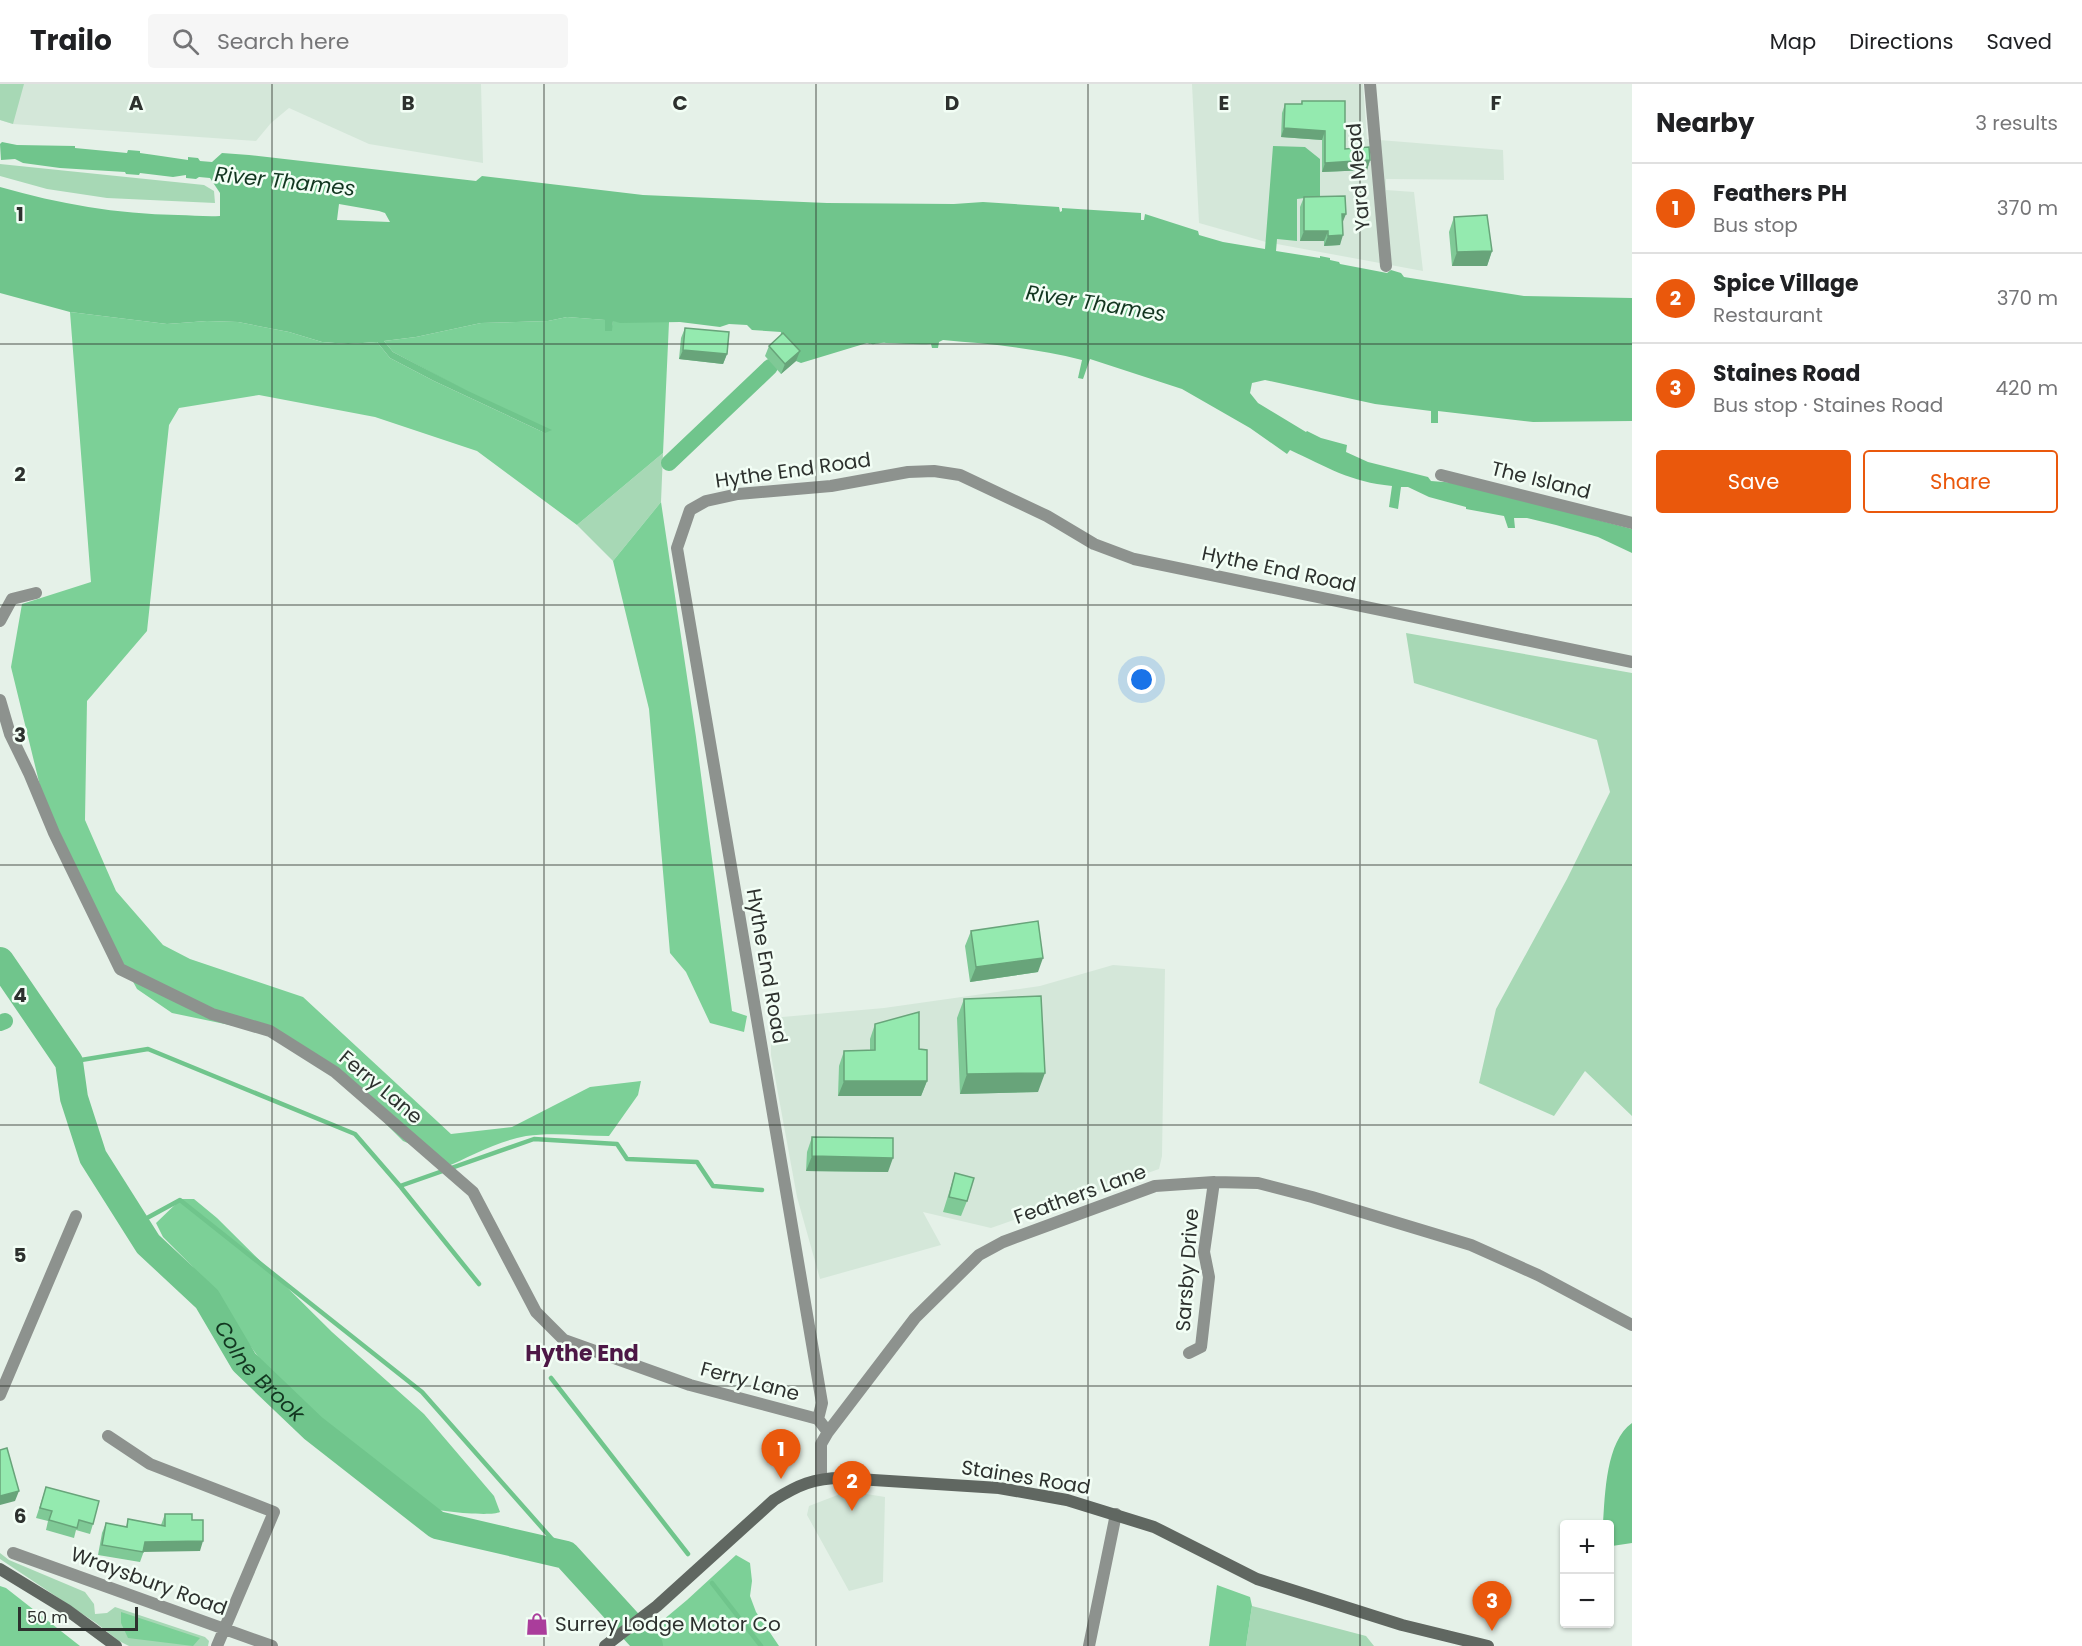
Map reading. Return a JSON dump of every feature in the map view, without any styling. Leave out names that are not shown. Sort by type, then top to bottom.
[{"type":"main road","name":"Staines Road","points":[[821,1478],[999,1488],[1067,1500],[1154,1527],[1257,1579],[1402,1625],[1488,1646]]},
{"type":"main road","points":[[611,1642],[657,1606],[774,1500],[792,1488],[821,1478]]},
{"type":"main road","points":[[0,1569],[67,1610],[116,1646]]},
{"type":"street","name":"Yard Mead","points":[[1370,84],[1386,266]]},
{"type":"street","name":"Hythe End Road","points":[[818,1419],[822,1403],[677,548],[690,510],[706,501],[738,494],[831,486],[908,472],[934,471],[960,475],[1047,516],[1094,544],[1134,559],[1632,662]]},
{"type":"street","name":"The Island","points":[[1442,475],[1632,523]]},
{"type":"street","points":[[0,621],[12,599],[36,593]]},
{"type":"street","name":"Ferry Lane","points":[[0,700],[10,734],[54,833],[120,969],[212,1014],[270,1031],[335,1072],[473,1192],[536,1312],[564,1340],[690,1385],[818,1419]]},
{"type":"street","name":"Feathers Lane","points":[[821,1478],[821,1444],[828,1431],[915,1318],[979,1255],[1003,1242],[1155,1186],[1214,1182],[1258,1183],[1312,1197],[1471,1245],[1538,1275],[1632,1324]]},
{"type":"street","name":"Sarsby Drive","points":[[1189,1353],[1201,1347],[1209,1277],[1204,1252],[1214,1182]]},
{"type":"street","points":[[0,1395],[76,1216]]},
{"type":"street","points":[[818,1419],[828,1431]]},
{"type":"street","points":[[108,1436],[150,1464],[274,1512],[217,1646]]},
{"type":"street","points":[[1089,1646],[1116,1514]]},
{"type":"street","name":"Wraysbury Road","points":[[13,1553],[272,1646]]},
{"type":"shaded area","points":[[0,84],[481,84],[483,163],[369,144],[289,108],[271,123],[256,141],[13,124],[0,120]]},
{"type":"shaded area","points":[[0,84],[24,84],[13,124],[0,120]]},
{"type":"shaded area","points":[[1192,84],[1363,84],[1367,139],[1503,150],[1504,180],[1386,179],[1386,190],[1414,192],[1423,271],[1266,242],[1199,223]]},
{"type":"shaded area","points":[[0,164],[204,185],[214,191],[215,203],[107,198],[47,189],[0,176]]},
{"type":"shaded area","points":[[70,312],[167,324],[207,321],[238,322],[289,332],[322,342],[348,344],[377,342],[390,358],[545,433],[393,352],[384,341],[416,337],[481,323],[548,321],[567,317],[606,320],[606,331],[611,331],[613,321],[669,322],[663,453],[577,525],[477,451],[375,417],[259,395],[179,408],[169,425],[147,631],[87,701],[85,820],[116,891],[163,945],[190,959],[303,997],[451,1134],[512,1127],[590,1087],[641,1081],[638,1095],[609,1136],[557,1134],[515,1138],[444,1168],[429,1152],[403,1141],[345,1083],[268,1033],[172,1013],[137,989],[66,857],[40,786],[11,667],[22,604],[91,582]]},
{"type":"shaded area","points":[[663,453],[661,502],[613,561],[577,525]]},
{"type":"shaded area","points":[[661,502],[696,737],[732,1011],[747,1016],[744,1032],[710,1023],[686,972],[670,953],[649,709],[613,561]]},
{"type":"shaded area","points":[[1406,633],[1632,673],[1632,1116],[1585,1071],[1554,1116],[1479,1083],[1496,1009],[1567,879],[1610,792],[1597,740],[1414,683]]},
{"type":"shaded area","points":[[1113,965],[1165,969],[1162,1156],[1159,1169],[991,1228],[923,1212],[941,1245],[820,1279],[797,1197],[771,1055],[771,1018],[884,1008],[1040,986]]},
{"type":"shaded area","points":[[181,1199],[194,1199],[217,1218],[332,1332],[424,1414],[494,1496],[500,1512],[475,1514],[440,1510],[424,1507],[408,1500],[394,1491],[286,1395],[192,1266],[163,1237],[156,1223]]},
{"type":"shaded area","points":[[848,1491],[885,1497],[883,1582],[849,1591],[807,1515],[809,1506]]},
{"type":"shaded area","points":[[0,1553],[9,1560],[85,1592],[94,1604],[95,1614],[107,1613],[115,1607],[205,1637],[209,1641],[208,1646],[129,1646],[0,1559]]},
{"type":"shaded area","points":[[736,1555],[750,1563],[752,1581],[750,1596],[756,1612],[779,1646],[632,1646],[687,1600]]},
{"type":"shaded area","points":[[1217,1585],[1250,1597],[1252,1606],[1246,1646],[1209,1646]]},
{"type":"shaded area","points":[[0,1586],[6,1588],[80,1646],[0,1646]]},
{"type":"shaded area","points":[[1252,1606],[1366,1636],[1374,1646],[1246,1646]]},
{"type":"shaded area","points":[[121,1612],[200,1638],[193,1646],[128,1638],[121,1623]]},
{"type":"water","name":"River Thames","points":[[2,142],[17,145],[75,146],[75,148],[127,153],[128,150],[140,151],[140,153],[188,160],[188,157],[198,158],[200,161],[212,162],[222,153],[249,155],[476,181],[482,176],[643,195],[827,203],[954,204],[983,202],[1059,207],[1060,212],[1062,208],[1141,213],[1141,220],[1144,220],[1145,214],[1198,231],[1199,235],[1223,242],[1265,249],[1273,146],[1305,147],[1320,159],[1320,196],[1297,199],[1297,241],[1277,239],[1276,251],[1320,258],[1320,256],[1330,258],[1340,264],[1387,273],[1391,270],[1401,273],[1404,277],[1524,296],[1632,298],[1632,421],[1533,422],[1438,411],[1438,423],[1431,423],[1431,411],[1375,404],[1265,380],[1252,383],[1250,393],[1258,403],[1306,432],[1347,445],[1346,452],[1368,462],[1428,477],[1431,481],[1457,483],[1632,529],[1632,553],[1598,537],[1527,518],[1514,518],[1515,528],[1508,528],[1504,516],[1466,509],[1466,507],[1429,497],[1408,487],[1401,487],[1398,509],[1389,507],[1392,486],[1351,477],[1290,450],[1287,454],[1250,428],[1182,389],[1090,359],[1083,379],[1078,378],[1082,360],[1030,349],[943,340],[939,342],[938,348],[932,348],[931,344],[867,343],[801,363],[796,361],[780,343],[781,332],[752,330],[747,325],[729,324],[720,327],[680,322],[620,323],[613,321],[612,331],[605,331],[605,320],[567,317],[548,321],[481,323],[416,337],[384,341],[393,352],[468,391],[552,430],[545,433],[390,358],[377,342],[348,344],[322,342],[289,332],[238,322],[207,321],[167,324],[70,312],[0,293],[0,187],[66,203],[110,210],[204,216],[220,216],[220,193],[210,178],[186,178],[186,175],[173,177],[140,173],[139,175],[126,174],[125,172],[23,163],[15,159],[1,160],[0,144]],"holes":[[[339,204],[385,213],[390,222],[337,220]]]},
{"type":"water","points":[[1632,1423],[1632,1543],[1614,1546],[1614,1520],[1603,1520],[1605,1498],[1612,1455],[1623,1431]]},
{"type":"building","points":[[1302,101],[1345,101],[1345,149],[1369,147],[1370,160],[1325,163],[1325,131],[1284,128],[1285,104],[1302,104]]},
{"type":"building","points":[[1345,196],[1346,214],[1342,214],[1343,235],[1328,236],[1328,231],[1304,231],[1304,197]]},
{"type":"building","points":[[1487,215],[1492,251],[1457,252],[1454,217]]},
{"type":"building","points":[[685,328],[729,332],[727,354],[683,350]]},
{"type":"building","points":[[783,333],[800,351],[785,364],[769,346]]},
{"type":"building","points":[[1038,921],[1043,958],[976,967],[971,931]]},
{"type":"building","points":[[1041,996],[1045,1073],[967,1074],[964,999]]},
{"type":"building","points":[[919,1012],[919,1049],[927,1050],[927,1081],[844,1081],[844,1051],[875,1050],[875,1024]]},
{"type":"building","points":[[812,1137],[893,1138],[893,1158],[812,1156]]},
{"type":"building","points":[[955,1173],[974,1178],[967,1201],[949,1197]]},
{"type":"building","points":[[7,1448],[19,1491],[0,1496],[0,1450]]},
{"type":"building","points":[[46,1487],[99,1501],[93,1524],[79,1520],[77,1528],[49,1520],[52,1511],[40,1508]]},
{"type":"building","points":[[165,1514],[192,1514],[192,1520],[203,1520],[203,1541],[145,1542],[143,1552],[102,1545],[106,1523],[127,1527],[128,1519],[165,1526]]},
{"type":"waterway","points":[[669,463],[770,367]]},
{"type":"waterway","name":"Colne Brook","points":[[0,961],[69,1062],[74,1098],[93,1157],[148,1244],[207,1299],[244,1362],[313,1428],[437,1525],[566,1555],[649,1646]]},
{"type":"waterway","points":[[0,1023],[5,1021]]},
{"type":"waterway","points":[[69,1062],[148,1049],[355,1134],[479,1284]]},
{"type":"waterway","points":[[400,1186],[534,1139],[617,1144],[627,1159],[697,1162],[713,1186],[762,1190]]},
{"type":"waterway","points":[[136,1224],[180,1200],[422,1392],[566,1555]]},
{"type":"waterway","points":[[551,1378],[688,1554]]},
{"type":"waterway","points":[[712,1583],[761,1646]]},
{"type":"place","name":"Feathers PH","points":[[781,1479]]},
{"type":"place","name":"Spice Village","points":[[852,1511]]},
{"type":"place","name":"Surrey Lodge Motor Co","points":[[537,1624]]},
{"type":"place","name":"Staines Road","points":[[1492,1631]]},
{"type":"district","name":"Hythe End","points":[[582,1353]]}]
